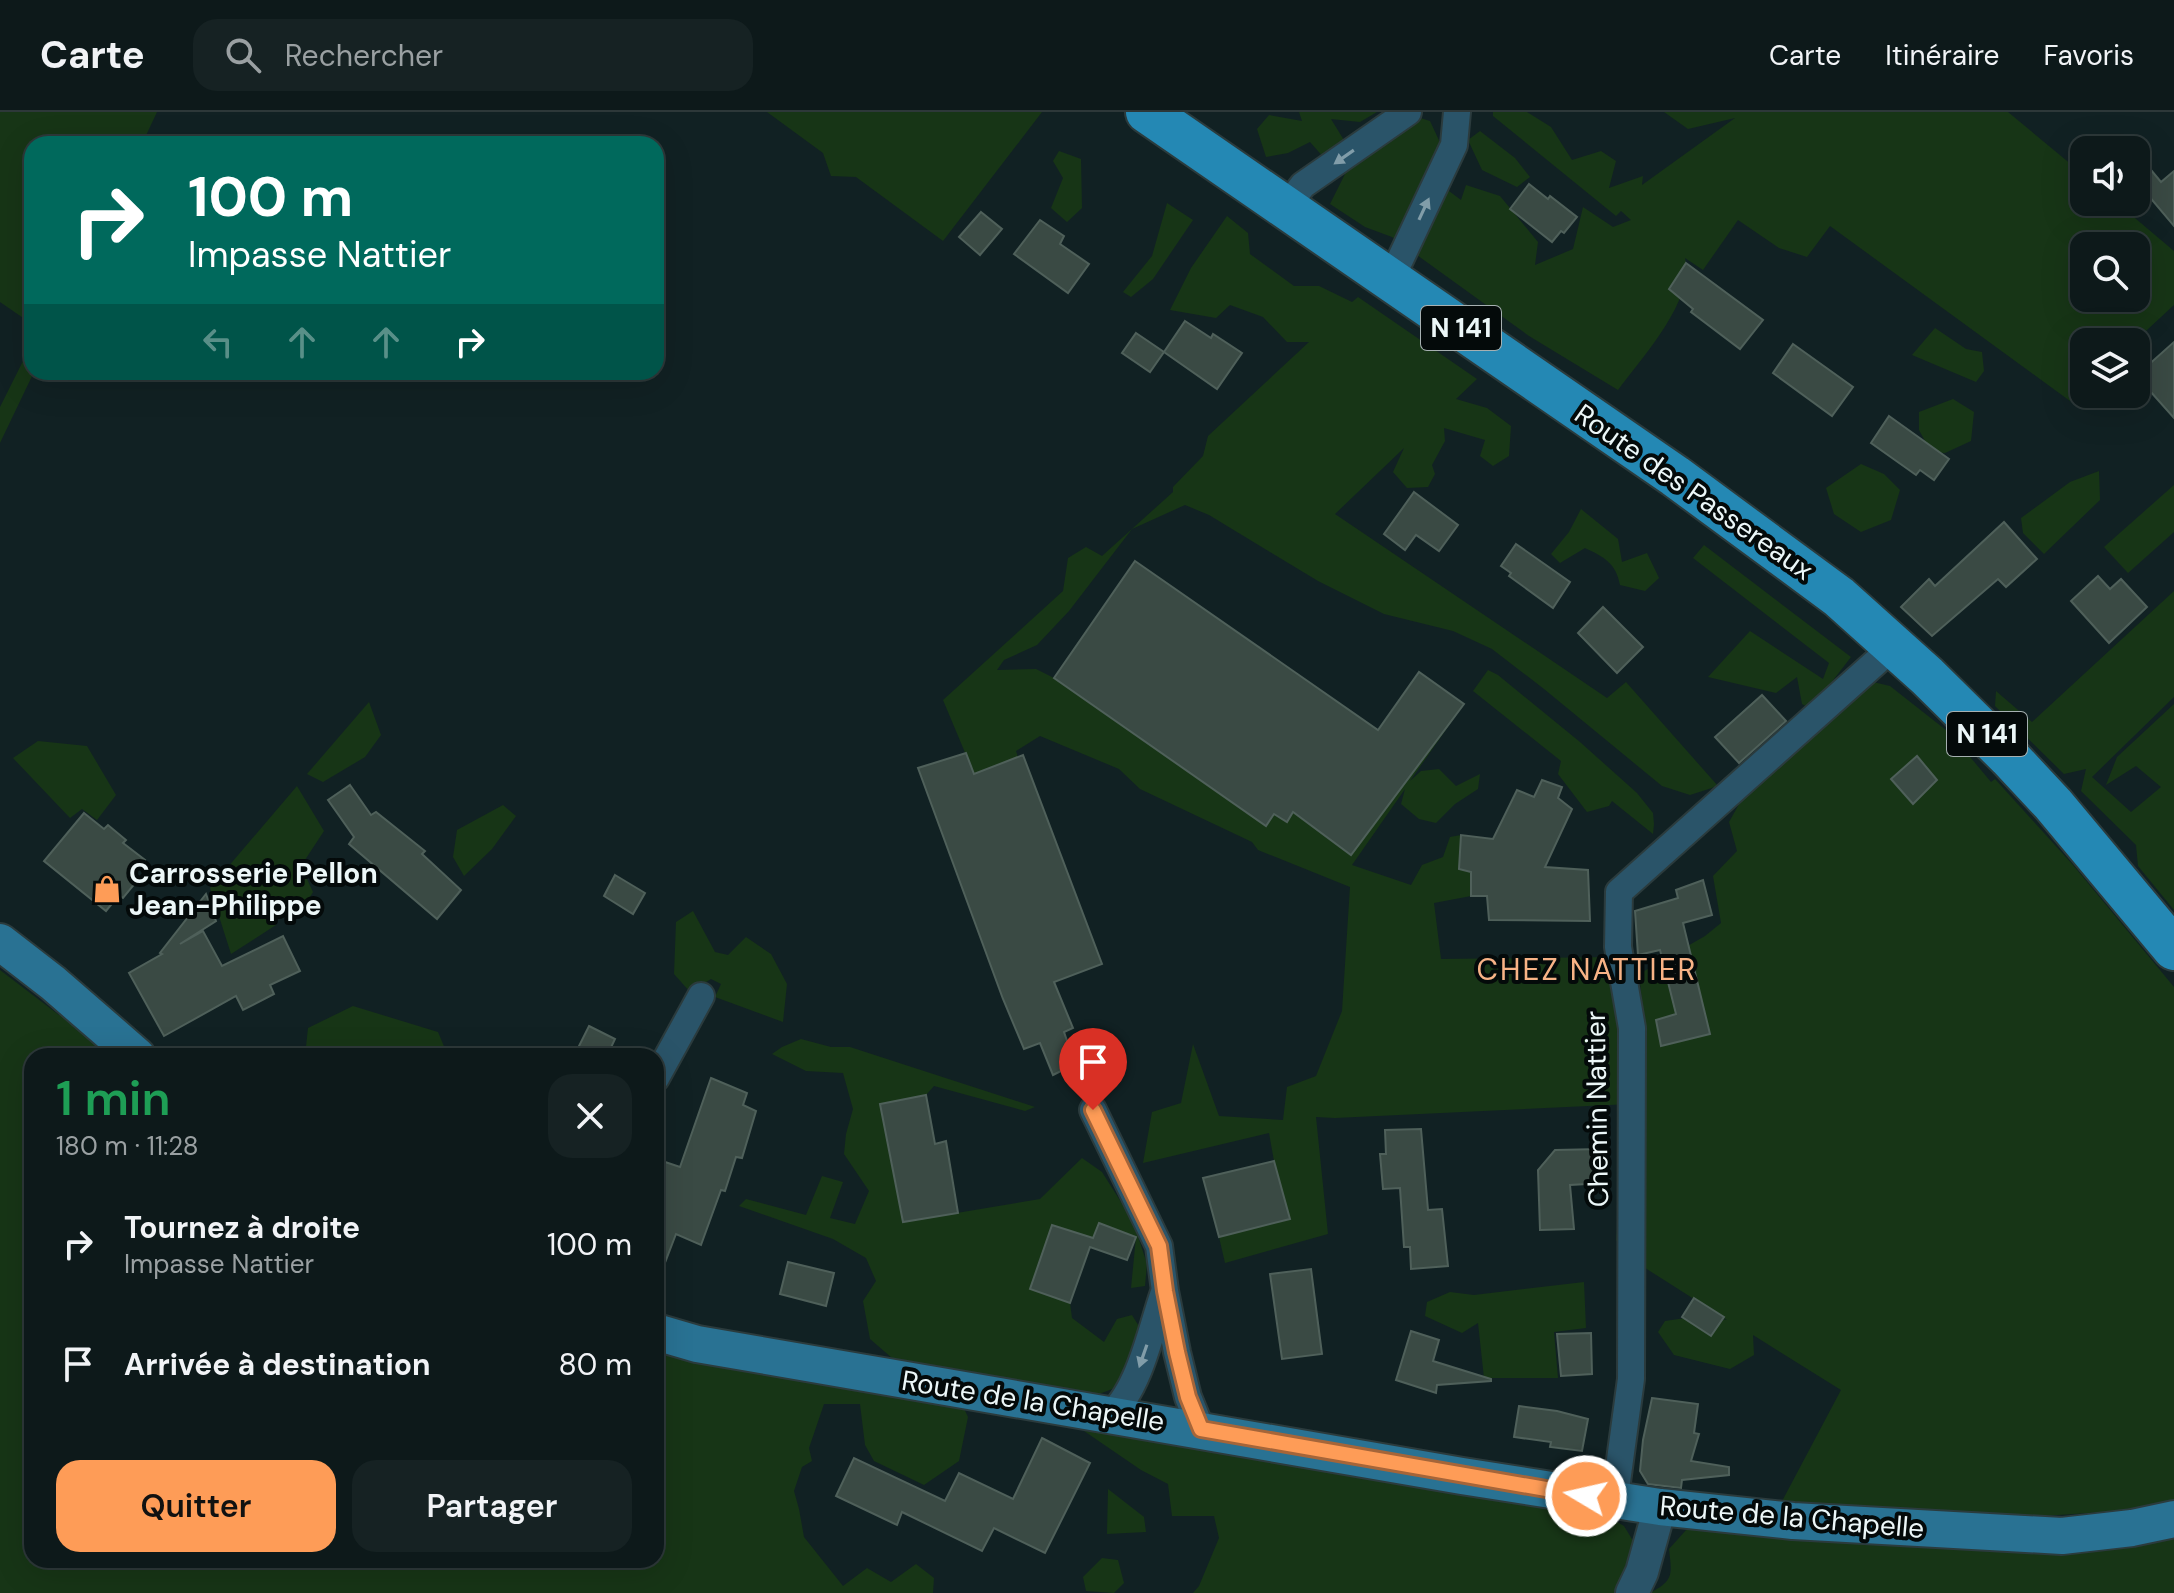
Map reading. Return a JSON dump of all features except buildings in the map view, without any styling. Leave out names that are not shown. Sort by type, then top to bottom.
[{"type":"main road","name":"Route des Passereaux","points":[[1147,112],[1773,546],[1839,597],[1963,710],[2053,804],[2174,949]]},
{"type":"main road","points":[[0,942],[128,1048]]},
{"type":"main road","name":"Route de la Chapelle","points":[[664,1334],[697,1344],[1462,1476],[1660,1507],[1793,1521],[2062,1536],[2132,1528],[2174,1519]]},
{"type":"street","points":[[1286,207],[1303,185],[1408,112]]},
{"type":"street","points":[[1391,279],[1454,145],[1457,112]]},
{"type":"street","name":"Chemin Nattier","points":[[1617,1501],[1631,1379],[1632,1028],[1618,947],[1619,892],[1894,646]]},
{"type":"street","points":[[664,1063],[701,996]]},
{"type":"street","points":[[1093,1110],[1159,1246],[1165,1291],[1188,1397],[1201,1429]]},
{"type":"street","points":[[1111,1414],[1123,1403],[1133,1383],[1165,1291]]},
{"type":"street","points":[[1632,1593],[1642,1572],[1660,1507]]},
{"type":"green space","points":[[0,112],[157,112],[146,136],[24,136],[24,318],[0,302]]},
{"type":"green space","points":[[767,112],[1042,112],[943,241],[856,177],[831,176],[823,153]]},
{"type":"green space","points":[[1299,112],[1377,112],[1360,122],[1331,119],[1347,145],[1325,159],[1310,142],[1288,153],[1266,157],[1257,129],[1269,115],[1302,121]]},
{"type":"green space","points":[[1493,112],[1527,112],[1551,127],[1572,160],[1601,151],[1616,161],[1609,188],[1643,176],[1642,185],[1735,118],[1688,129],[1664,112],[2008,112],[2070,163],[2070,216],[2133,216],[2174,251],[2174,305],[2149,328],[2070,328],[2070,401],[1830,226],[1807,257],[1779,248],[1738,220],[1703,270],[1685,258],[1686,275],[1675,310],[1618,390],[1529,336],[1392,237],[1365,227],[1330,204],[1349,166],[1414,116],[1430,121],[1444,151],[1445,188],[1461,200],[1466,185],[1500,196],[1538,242],[1535,265],[1573,249],[1583,207],[1613,227],[1631,220],[1621,211],[1616,216],[1493,116]]},
{"type":"green space","points":[[1480,131],[1515,158],[1530,177],[1517,187],[1482,170],[1468,140]]},
{"type":"green space","points":[[1059,151],[1081,159],[1082,208],[1067,222],[1051,208],[1063,178],[1053,161]]},
{"type":"green space","points":[[1167,203],[1193,220],[1153,279],[1131,297],[1123,292],[1152,256]]},
{"type":"green space","points":[[1227,216],[1248,233],[1250,254],[1294,286],[1319,286],[1352,302],[1358,297],[1477,379],[1456,399],[1487,408],[1511,426],[1509,456],[1493,466],[1480,456],[1485,440],[1444,428],[1445,441],[1432,465],[1435,474],[1428,487],[1407,488],[1393,472],[1404,448],[1335,514],[1607,698],[1626,682],[1718,786],[1690,795],[1662,786],[1492,649],[1453,631],[1384,614],[1318,581],[1209,515],[1185,505],[1132,529],[1069,611],[1037,645],[1004,660],[997,670],[1036,669],[1054,678],[1170,759],[1196,763],[1270,819],[1274,814],[1287,822],[1293,812],[1350,855],[1464,704],[1410,781],[1421,771],[1439,769],[1456,786],[1480,774],[1478,789],[1455,804],[1436,823],[1419,819],[1401,804],[1405,789],[1352,865],[1411,885],[1422,865],[1443,857],[1450,837],[1461,835],[1459,869],[1471,872],[1471,896],[1434,903],[1441,959],[1620,957],[1632,1039],[1647,1046],[1639,974],[1705,936],[1721,923],[1713,876],[1737,851],[1729,822],[1743,797],[1873,682],[1890,686],[1951,734],[1991,782],[1995,779],[2073,865],[2174,987],[2174,1500],[2119,1511],[2014,1518],[1780,1505],[1841,1390],[1753,1335],[1754,1355],[1730,1369],[1674,1355],[1658,1332],[1665,1321],[1699,1316],[1727,1320],[1631,1259],[1616,1240],[1624,1144],[1631,1104],[1316,1117],[1328,1234],[1225,1263],[1219,1237],[1289,1219],[1269,1133],[1143,1163],[1152,1112],[1181,1103],[1193,1044],[1219,1116],[1283,1120],[1287,1087],[1316,1076],[1342,1011],[1350,887],[1258,850],[1252,842],[1140,789],[1119,769],[1040,736],[1016,751],[1018,757],[974,774],[943,700],[1063,591],[1068,558],[1086,547],[1102,556],[1173,492],[1173,487],[1203,456],[1208,436],[1309,342],[1287,342],[1263,317],[1230,305],[1216,318],[1170,310],[1191,268]]},
{"type":"green space","points":[[1935,328],[1966,349],[1982,352],[1984,371],[1976,382],[1912,355]]},
{"type":"green space","points":[[24,359],[24,380],[30,380],[0,443],[0,407]]},
{"type":"green space","points":[[1953,399],[1974,412],[1971,441],[1945,453],[1931,452],[1919,430],[1919,412]]},
{"type":"green space","points":[[1861,464],[1884,474],[1900,490],[1891,520],[1861,532],[1834,514],[1826,488]]},
{"type":"green space","points":[[2099,471],[2100,500],[2044,554],[2023,533],[2021,518],[2070,482]]},
{"type":"green space","points":[[2174,485],[2174,532],[2128,573],[2104,547]]},
{"type":"green space","points":[[1581,509],[1618,539],[1622,562],[1647,553],[1659,578],[1645,591],[1620,585],[1616,571],[1608,562],[1585,548],[1560,563],[1551,554],[1569,532]]},
{"type":"green space","points":[[1704,545],[1851,657],[1811,709],[1802,704],[1797,677],[1776,693],[1708,677],[1750,631],[1823,679],[1829,663],[1693,558]]},
{"type":"green space","points":[[2174,591],[2174,697],[2092,777],[2131,812],[2161,787],[2136,766],[2106,785],[2117,757],[2174,704],[2174,910],[2138,866],[2136,845],[2081,791],[2086,769],[2064,774],[1995,706],[1996,691],[2032,722]]},
{"type":"green space","points":[[1488,670],[1580,742],[1637,793],[1653,813],[1653,834],[1612,801],[1609,806],[1587,812],[1558,774],[1561,761],[1473,691]]},
{"type":"green space","points":[[369,702],[381,735],[365,757],[323,782],[307,774]]},
{"type":"green space","points":[[38,741],[87,746],[116,795],[97,820],[82,809],[70,818],[13,758]]},
{"type":"green space","points":[[297,786],[324,831],[301,866],[313,892],[303,909],[270,900],[276,925],[231,954],[210,888]]},
{"type":"green space","points":[[503,805],[516,816],[492,849],[464,876],[453,857],[457,830]]},
{"type":"green space","points":[[693,911],[715,952],[728,955],[746,937],[771,954],[787,984],[783,1022],[715,997],[721,984],[711,979],[690,992],[674,974],[676,922]]},
{"type":"green space","points":[[0,970],[59,1015],[75,1016],[114,1048],[24,1048],[24,1568],[664,1568],[664,1349],[960,1400],[968,1417],[959,1461],[924,1485],[874,1461],[865,1445],[860,1404],[824,1404],[809,1448],[812,1461],[802,1467],[794,1491],[804,1537],[843,1586],[867,1568],[891,1582],[916,1564],[934,1578],[933,1593],[0,1593]]},
{"type":"green space","points":[[353,1006],[438,1032],[445,1048],[306,1048],[308,1028]]},
{"type":"green space","points":[[801,1039],[831,1047],[850,1047],[1035,1107],[1025,1111],[934,1086],[926,1095],[881,1104],[903,1222],[1040,1199],[1082,1158],[1102,1172],[1133,1221],[1147,1264],[1145,1286],[1131,1288],[1136,1237],[1093,1238],[1052,1225],[1030,1289],[1070,1303],[1072,1318],[1104,1342],[1117,1319],[1132,1315],[1140,1328],[1130,1369],[1115,1388],[1099,1394],[1071,1389],[1038,1393],[1002,1377],[892,1358],[870,1339],[863,1301],[876,1281],[866,1258],[833,1239],[739,1206],[746,1199],[806,1215],[822,1176],[843,1182],[830,1218],[855,1224],[869,1191],[844,1154],[853,1109],[843,1073],[806,1071],[772,1054]]},
{"type":"green space","points":[[1584,1282],[1586,1328],[1554,1332],[1558,1378],[1484,1378],[1478,1323],[1462,1333],[1425,1316],[1427,1302],[1450,1292],[1474,1295]]},
{"type":"green space","points":[[1084,1431],[1145,1436],[1609,1517],[1624,1526],[1635,1544],[1625,1593],[1193,1593],[1199,1586],[1219,1538],[1214,1516],[1172,1516],[1168,1484],[1141,1470]]},
{"type":"green space","points":[[1108,1489],[1144,1517],[1146,1532],[1107,1534]]},
{"type":"green space","points":[[1732,1526],[2174,1530],[2174,1593],[1650,1593],[1670,1576],[1669,1549],[1687,1529]]},
{"type":"green space","points":[[1102,1558],[1118,1560],[1124,1583],[1114,1593],[1086,1591],[1083,1577]]},
{"type":"place","name":"Carrosserie Pellon Jean-Philippe","points":[[107,889]]},
{"type":"district","name":"CHEZ NATTIER","points":[[1587,969]]},
{"type":"route","points":[[1093,1110],[1159,1246],[1177,1352],[1188,1397],[1201,1429],[1586,1496]]}]
